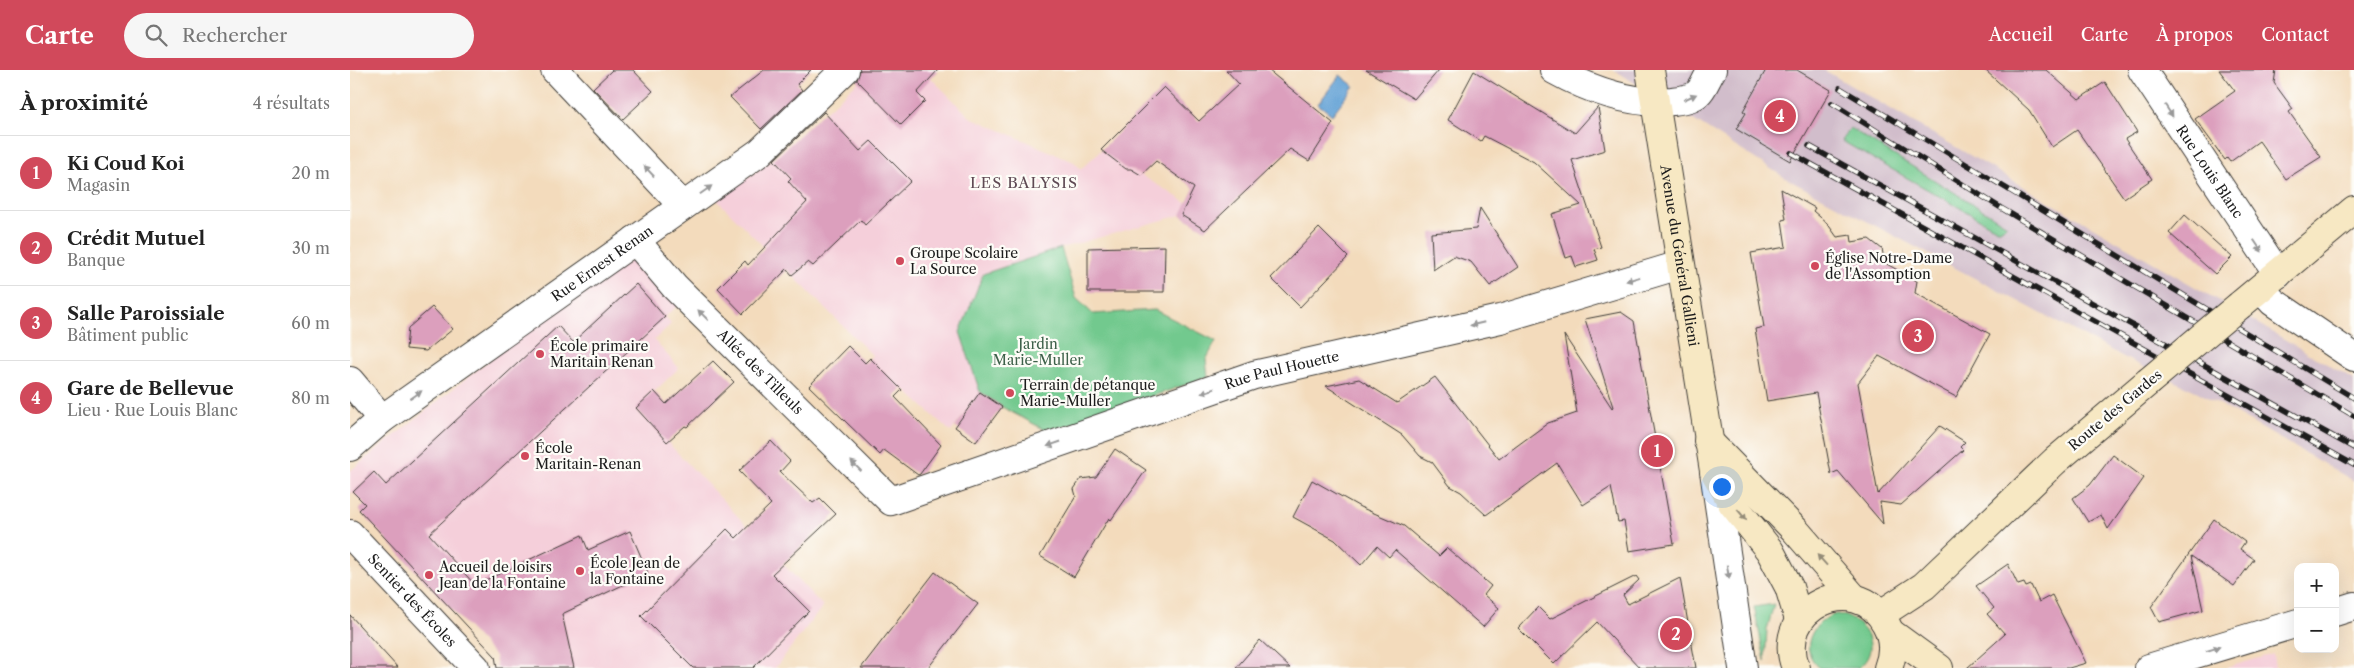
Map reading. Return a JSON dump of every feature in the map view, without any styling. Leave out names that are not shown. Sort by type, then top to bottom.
[{"type":"main road","name":"Avenue du Général Gallieni","points":[[1650,70],[1707,440],[1714,471],[1732,504],[1770,551],[1789,587],[1798,620]]},
{"type":"main road","name":"Route des Gardes","points":[[1886,624],[2055,461],[2354,210]]},
{"type":"main road","points":[[1707,440],[1795,530],[1854,598]]},
{"type":"main road","points":[[1789,665],[1791,638],[1798,620],[1813,605],[1833,597],[1854,598],[1869,604],[1886,624],[1939,668]]},
{"type":"main road","points":[[1886,624],[1893,655],[1888,668]]},
{"type":"street","points":[[555,70],[683,206]]},
{"type":"street","name":"Rue Ernest Renan","points":[[350,447],[382,419],[760,152],[846,70]]},
{"type":"street","points":[[1554,70],[1577,83],[1618,97],[1656,102],[1682,100],[1697,94],[1712,70]]},
{"type":"street","name":"Rue Louis Blanc","points":[[2142,70],[2260,289],[2273,302],[2354,356]]},
{"type":"street","name":"Allée des Tilleuls","points":[[635,240],[675,287],[891,500]]},
{"type":"street","name":"Rue Paul Houette","points":[[891,500],[1254,375],[1500,319],[1680,265]]},
{"type":"street","points":[[350,381],[382,419]]},
{"type":"street","name":"Avenue du Général Gallieni","points":[[1714,471],[1743,668]]},
{"type":"street","name":"Sentier des Écoles","points":[[350,534],[476,668]]},
{"type":"street","points":[[2339,611],[2354,606]]},
{"type":"street","points":[[2149,668],[2294,624]]},
{"type":"shaded area","name":"Groupe Scolaire La Source","points":[[871,70],[923,70],[970,117],[1074,162],[1081,169],[1101,150],[1126,169],[1131,169],[1187,203],[1181,215],[1061,248],[983,274],[960,333],[980,392],[951,432],[904,389],[902,390],[870,358],[872,355],[717,200],[773,159]]},
{"type":"shaded area","points":[[1614,70],[1824,70],[2354,380],[2354,481],[2198,392],[2135,363],[1787,179]]},
{"type":"shaded area","name":"École Maritain-Renan","points":[[634,258],[678,305],[665,317],[671,324],[654,340],[679,368],[636,409],[823,606],[775,668],[497,668],[495,656],[359,510],[365,504],[353,492],[350,494],[350,471],[547,314]]},
{"type":"shaded area","points":[[2273,654],[2275,668],[2226,668],[2242,663]]},
{"type":"green space","points":[[1850,128],[2007,225],[2000,230],[1990,225],[1842,141]]},
{"type":"green space","name":"Jardin Marie-Muller","points":[[1061,248],[1076,298],[1093,314],[1155,310],[1216,341],[1206,360],[1208,377],[1049,432],[1002,407],[980,392],[960,332],[983,274]]},
{"type":"green space","points":[[1774,604],[1767,630],[1765,661],[1754,607]]},
{"type":"green space","points":[[1836,614],[1846,616],[1855,621],[1867,635],[1870,643],[1869,652],[1866,660],[1858,668],[1820,668],[1813,661],[1809,653],[1810,637],[1814,629],[1827,618]]},
{"type":"water","points":[[1340,75],[1354,86],[1332,115],[1318,104]]},
{"type":"building","points":[[612,70],[633,70],[653,91],[623,119],[593,88]]},
{"type":"building","points":[[764,70],[811,70],[797,84],[802,90],[761,129],[730,97]]},
{"type":"building","points":[[860,70],[938,70],[917,93],[925,101],[901,125],[857,80]]},
{"type":"building","points":[[1226,70],[1268,70],[1333,123],[1309,161],[1290,149],[1205,230],[1181,215],[1194,188],[1156,161],[1141,175],[1131,169],[1126,169],[1101,150],[1164,87],[1199,121],[1239,84]]},
{"type":"building","points":[[1366,70],[1439,70],[1414,99]]},
{"type":"building","points":[[1766,70],[1797,70],[1831,90],[1790,161],[1736,129],[1746,113],[1743,111]]},
{"type":"building","points":[[1985,70],[2046,70],[2079,99],[2105,82],[2137,132],[2125,139],[2152,179],[2124,198],[2077,130],[2052,147],[2029,110]]},
{"type":"building","points":[[2219,70],[2276,70],[2274,83],[2293,109],[2289,112],[2321,157],[2286,179],[2259,141],[2230,162],[2227,158],[2225,160],[2195,119],[2235,91]]},
{"type":"building","points":[[1474,71],[1575,133],[1598,107],[1605,150],[1572,160],[1601,247],[1594,249],[1598,260],[1576,267],[1572,256],[1566,258],[1552,214],[1581,205],[1534,162],[1484,136],[1481,141],[1448,120]]},
{"type":"building","points":[[824,112],[860,151],[871,141],[911,181],[865,225],[861,220],[813,266],[808,262],[792,275],[787,269],[743,314],[718,288],[745,261],[748,265],[807,202],[788,181],[791,178],[774,160]]},
{"type":"building","points":[[1781,189],[1815,208],[1813,211],[1827,223],[1837,237],[1851,235],[1852,242],[1869,239],[1882,249],[1885,263],[1917,281],[1915,293],[1990,334],[1956,397],[1879,356],[1858,383],[1878,494],[1940,426],[1965,442],[1960,447],[1963,450],[1901,505],[1880,502],[1883,524],[1838,471],[1831,474],[1816,393],[1767,401],[1755,329],[1764,327],[1751,253],[1786,247],[1782,220],[1786,219]]},
{"type":"building","points":[[1480,208],[1518,267],[1490,286],[1471,262],[1454,256],[1433,270],[1431,233],[1476,229]]},
{"type":"building","points":[[2185,215],[2232,257],[2215,274],[2169,233]]},
{"type":"building","points":[[1319,228],[1348,257],[1300,307],[1271,278]]},
{"type":"building","points":[[1165,246],[1164,292],[1088,292],[1088,248]]},
{"type":"building","points":[[636,284],[665,317],[429,534],[475,585],[582,535],[588,550],[630,531],[648,573],[562,614],[574,668],[497,668],[495,656],[359,510],[365,504],[353,492],[374,472],[386,485],[558,326],[573,342]]},
{"type":"building","points":[[432,307],[453,329],[426,351],[406,349],[408,328]]},
{"type":"building","points":[[1621,312],[1634,321],[1674,544],[1629,551],[1624,521],[1618,522],[1611,487],[1583,505],[1557,463],[1486,515],[1461,492],[1450,486],[1432,462],[1420,456],[1402,435],[1326,386],[1359,379],[1397,403],[1435,377],[1499,459],[1548,423],[1577,413],[1564,335],[1613,407],[1585,319]]},
{"type":"building","points":[[848,346],[865,363],[870,358],[902,390],[895,397],[941,445],[920,474],[918,475],[884,450],[880,455],[809,386]]},
{"type":"building","points":[[713,361],[734,382],[687,427],[685,426],[667,442],[636,408],[654,391],[666,404]]},
{"type":"building","points":[[980,392],[1002,407],[976,442],[955,427]]},
{"type":"building","points":[[771,441],[790,461],[780,472],[813,503],[820,498],[836,514],[772,574],[809,611],[753,668],[693,668],[641,616],[727,529],[736,538],[771,504],[739,471]]},
{"type":"building","points":[[1115,449],[1146,470],[1111,520],[1109,518],[1074,577],[1040,556],[1076,496],[1074,489],[1081,479],[1096,477]]},
{"type":"building","points":[[2113,455],[2144,478],[2108,529],[2101,515],[2088,522],[2073,498],[2090,485]]},
{"type":"building","points":[[1312,480],[1360,507],[1404,526],[1439,556],[1447,548],[1491,586],[1484,595],[1499,608],[1483,627],[1395,550],[1389,557],[1377,546],[1361,565],[1335,540],[1293,517]]},
{"type":"building","points":[[2214,519],[2245,542],[2240,549],[2254,559],[2234,586],[2191,556],[2203,610],[2159,622],[2151,607]]},
{"type":"building","points":[[2008,564],[2018,585],[2024,583],[2026,587],[2031,585],[2039,602],[2052,595],[2086,663],[2069,668],[1967,668],[2005,634],[1987,614],[1994,608],[1976,586]]},
{"type":"building","points":[[935,572],[978,604],[928,668],[861,668]]},
{"type":"building","points":[[1636,576],[1639,580],[1623,595],[1628,604],[1680,578],[1696,668],[1640,668],[1597,622],[1554,664],[1518,628],[1538,607],[1550,619]]},
{"type":"building","points":[[350,615],[398,668],[350,668]]},
{"type":"building","points":[[1260,640],[1290,668],[1236,668]]},
{"type":"railway","points":[[1840,88],[2354,398]]},
{"type":"railway","points":[[1832,103],[2001,208],[2354,416]]},
{"type":"railway","points":[[1809,146],[2354,448]]},
{"type":"railway","points":[[1791,153],[2354,465]]},
{"type":"place","name":"Gare de Bellevue","points":[[1780,116]]},
{"type":"place","name":"Groupe Scolaire La Source","points":[[900,261]]},
{"type":"place","name":"Église Notre-Dame de l'Assomption","points":[[1815,266]]},
{"type":"place","name":"Salle Paroissiale","points":[[1918,336]]},
{"type":"place","name":"École primaire Maritain Renan","points":[[540,354]]},
{"type":"place","name":"Terrain de pétanque Marie-Muller","points":[[1010,393]]},
{"type":"place","name":"Ki Coud Koi","points":[[1657,451]]},
{"type":"place","name":"École Maritain-Renan","points":[[525,456]]},
{"type":"place","name":"École Jean de la Fontaine","points":[[580,571]]},
{"type":"place","name":"Accueil de loisirs Jean de la Fontaine","points":[[429,575]]},
{"type":"place","name":"Crédit Mutuel","points":[[1676,634]]},
{"type":"district","name":"LES BALYSIS","points":[[1024,182]]}]
